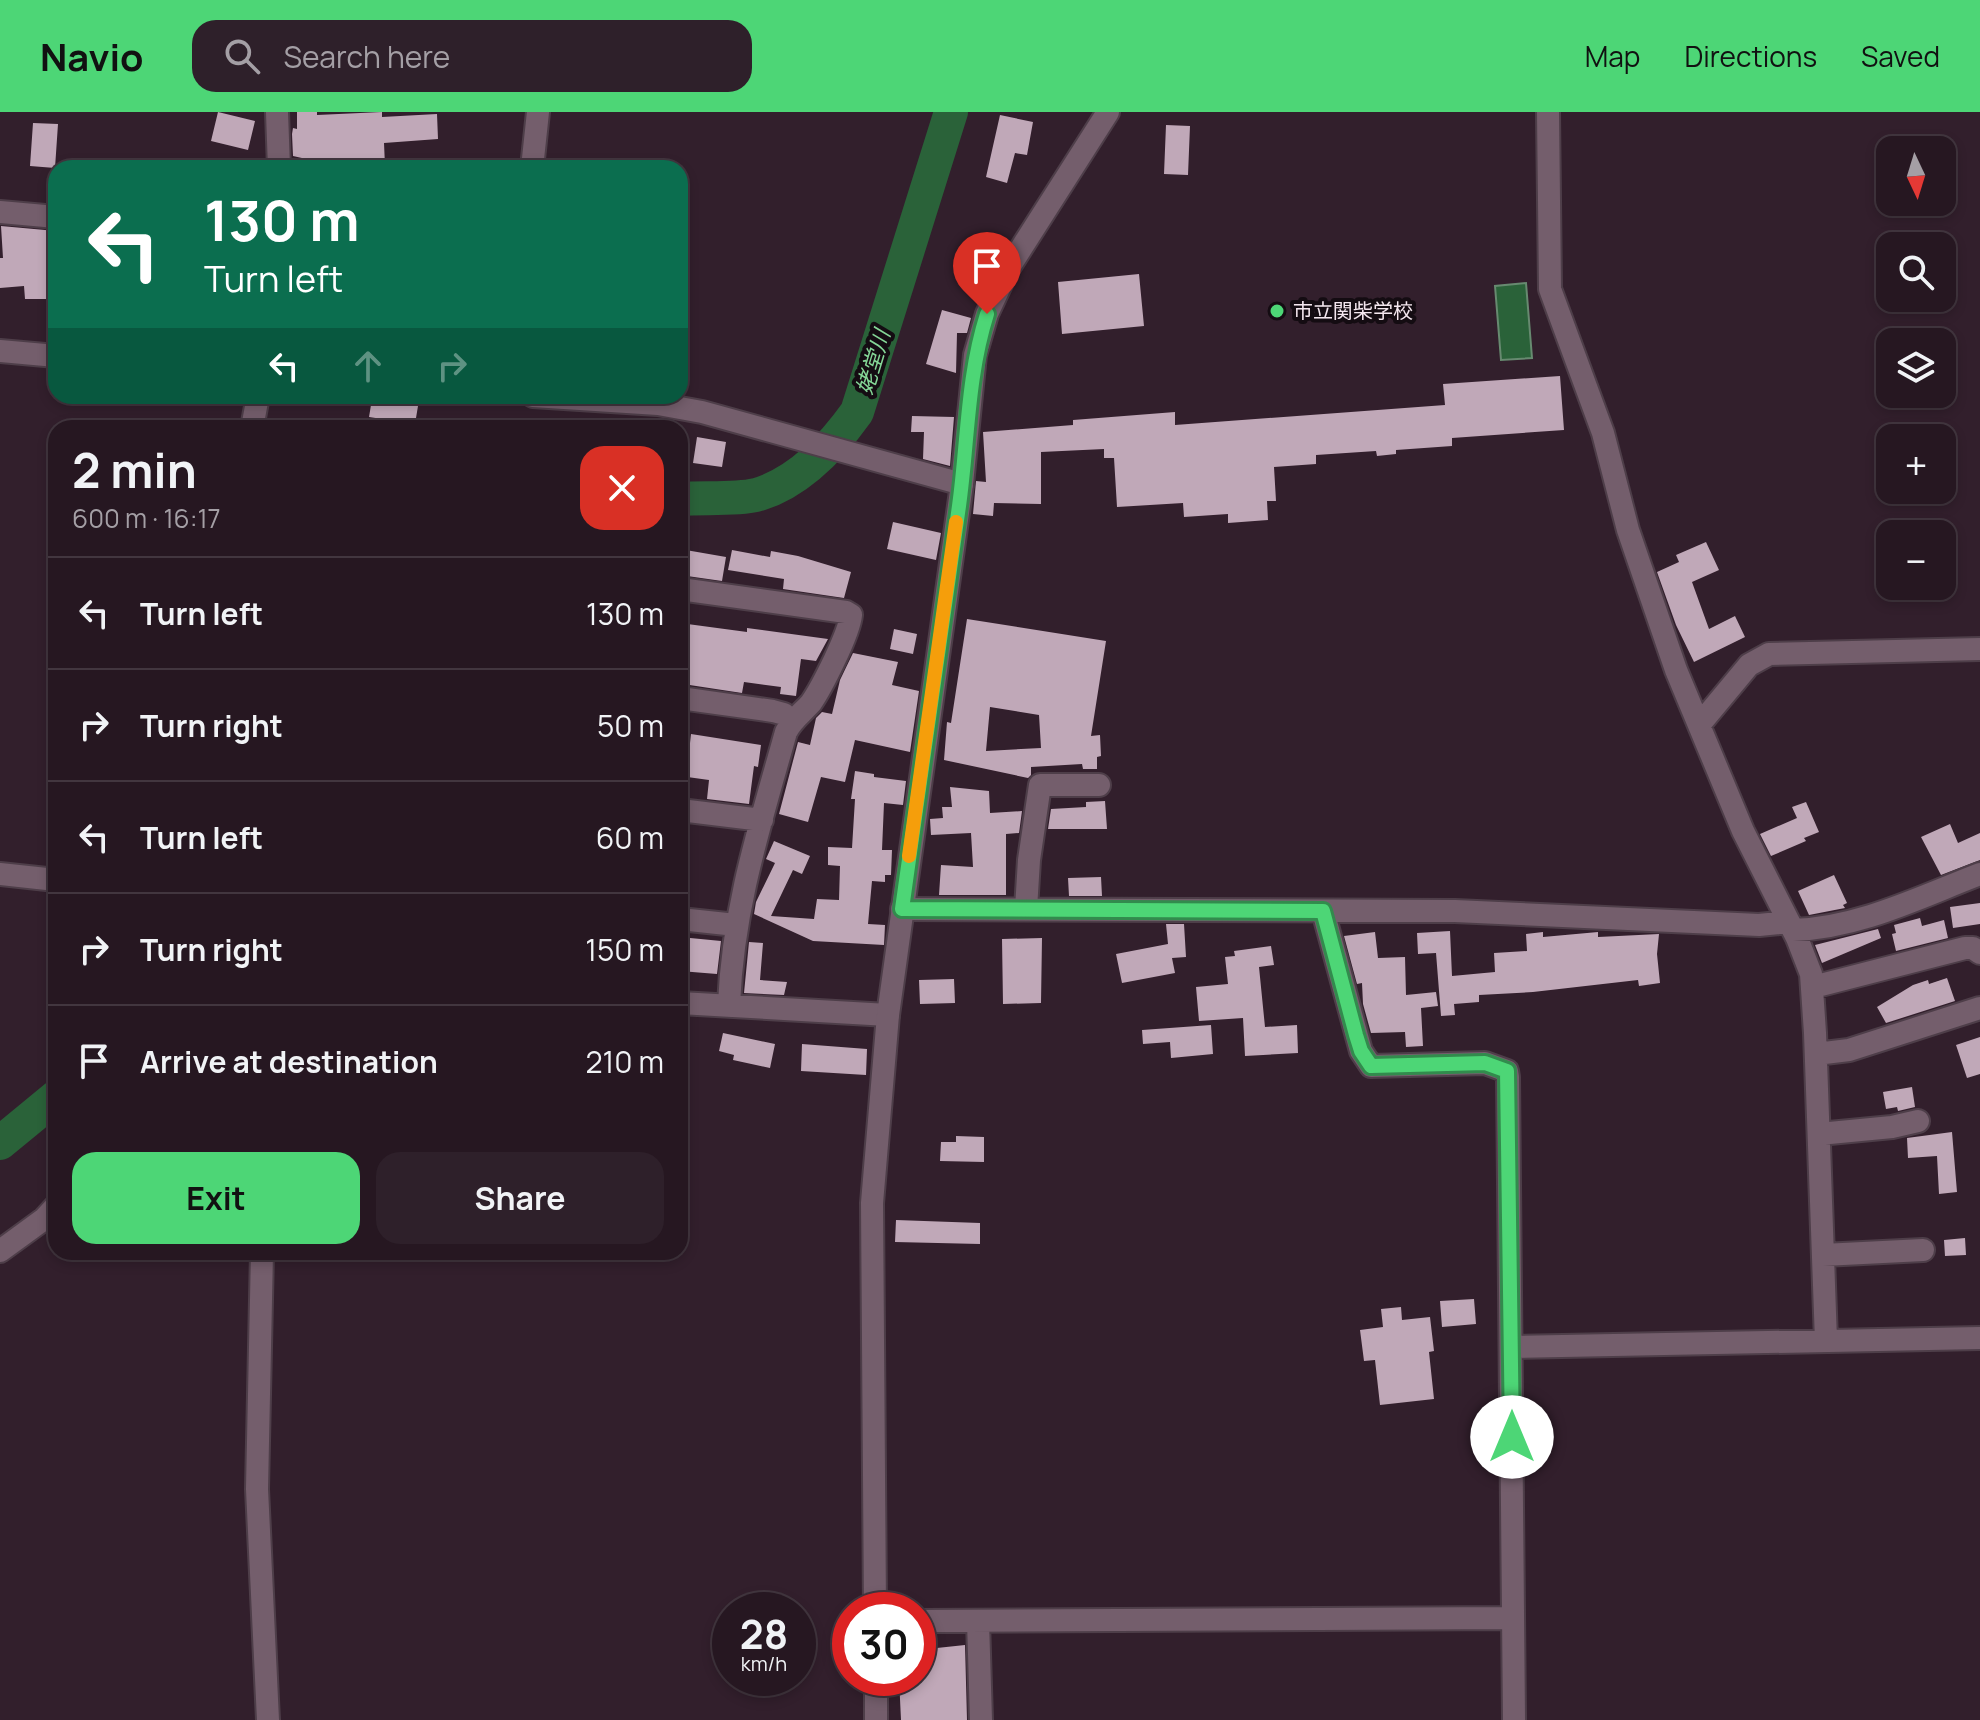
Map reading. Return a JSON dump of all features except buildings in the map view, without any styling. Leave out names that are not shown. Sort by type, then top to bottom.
[{"type":"street","points":[[259,112],[277,112],[279,160]]},
{"type":"street","points":[[533,160],[538,112]]},
{"type":"street","points":[[875,1592],[872,1203],[888,1015],[962,484],[970,386],[987,314],[1015,257],[1108,112]]},
{"type":"street","points":[[1548,112],[1550,289],[1610,455],[1639,563],[1676,670],[1743,831],[1807,961],[1813,987],[1826,1341]]},
{"type":"street","points":[[0,212],[48,216]]},
{"type":"street","points":[[0,351],[48,355]]},
{"type":"street","points":[[658,404],[702,412],[962,484]]},
{"type":"street","points":[[688,590],[851,615],[813,699],[791,722],[786,732],[743,884],[731,955],[729,1004]]},
{"type":"street","points":[[1700,724],[1749,665],[1769,654],[1980,649]]},
{"type":"street","points":[[688,699],[773,711],[784,714],[791,722]]},
{"type":"street","points":[[1026,909],[1029,860],[1040,785],[1099,785]]},
{"type":"street","points":[[688,811],[762,820]]},
{"type":"street","points":[[0,874],[48,879]]},
{"type":"street","points":[[902,909],[1455,911],[1791,926],[1816,930],[1857,922],[1980,874]]},
{"type":"street","points":[[1323,911],[1356,1035],[1361,1051],[1371,1066],[1485,1063],[1507,1071],[1514,1720]]},
{"type":"street","points":[[688,920],[736,925]]},
{"type":"street","points":[[1813,987],[1965,948],[1973,948],[1980,953]]},
{"type":"street","points":[[688,1003],[888,1015]]},
{"type":"street","points":[[1816,1054],[1849,1050],[1980,1008]]},
{"type":"street","points":[[1819,1134],[1892,1127],[1918,1121]]},
{"type":"street","points":[[0,1251],[48,1215]]},
{"type":"street","points":[[1823,1255],[1923,1250]]},
{"type":"street","points":[[262,1260],[257,1489],[268,1720]]},
{"type":"street","points":[[1512,1347],[1980,1338]]},
{"type":"street","points":[[936,1621],[1512,1618]]},
{"type":"street","points":[[978,1621],[981,1720]]},
{"type":"street","points":[[876,1696],[876,1720]]},
{"type":"shaded area","points":[[1526,283],[1532,358],[1501,360],[1495,286]]},
{"type":"waterway","name":"姥堂川","points":[[688,499],[748,497],[786,482],[813,462],[857,412],[951,112]]},
{"type":"waterway","name":"姥堂川","points":[[0,1143],[48,1104]]},
{"type":"slow traffic","points":[[909,856],[956,522]]},
{"type":"place","name":"市立関柴学校","points":[[1277,311]]},
{"type":"route","points":[[987,314],[970,386],[962,484],[902,909],[1323,911],[1356,1035],[1361,1051],[1371,1066],[1485,1063],[1507,1071],[1512,1437]]}]
